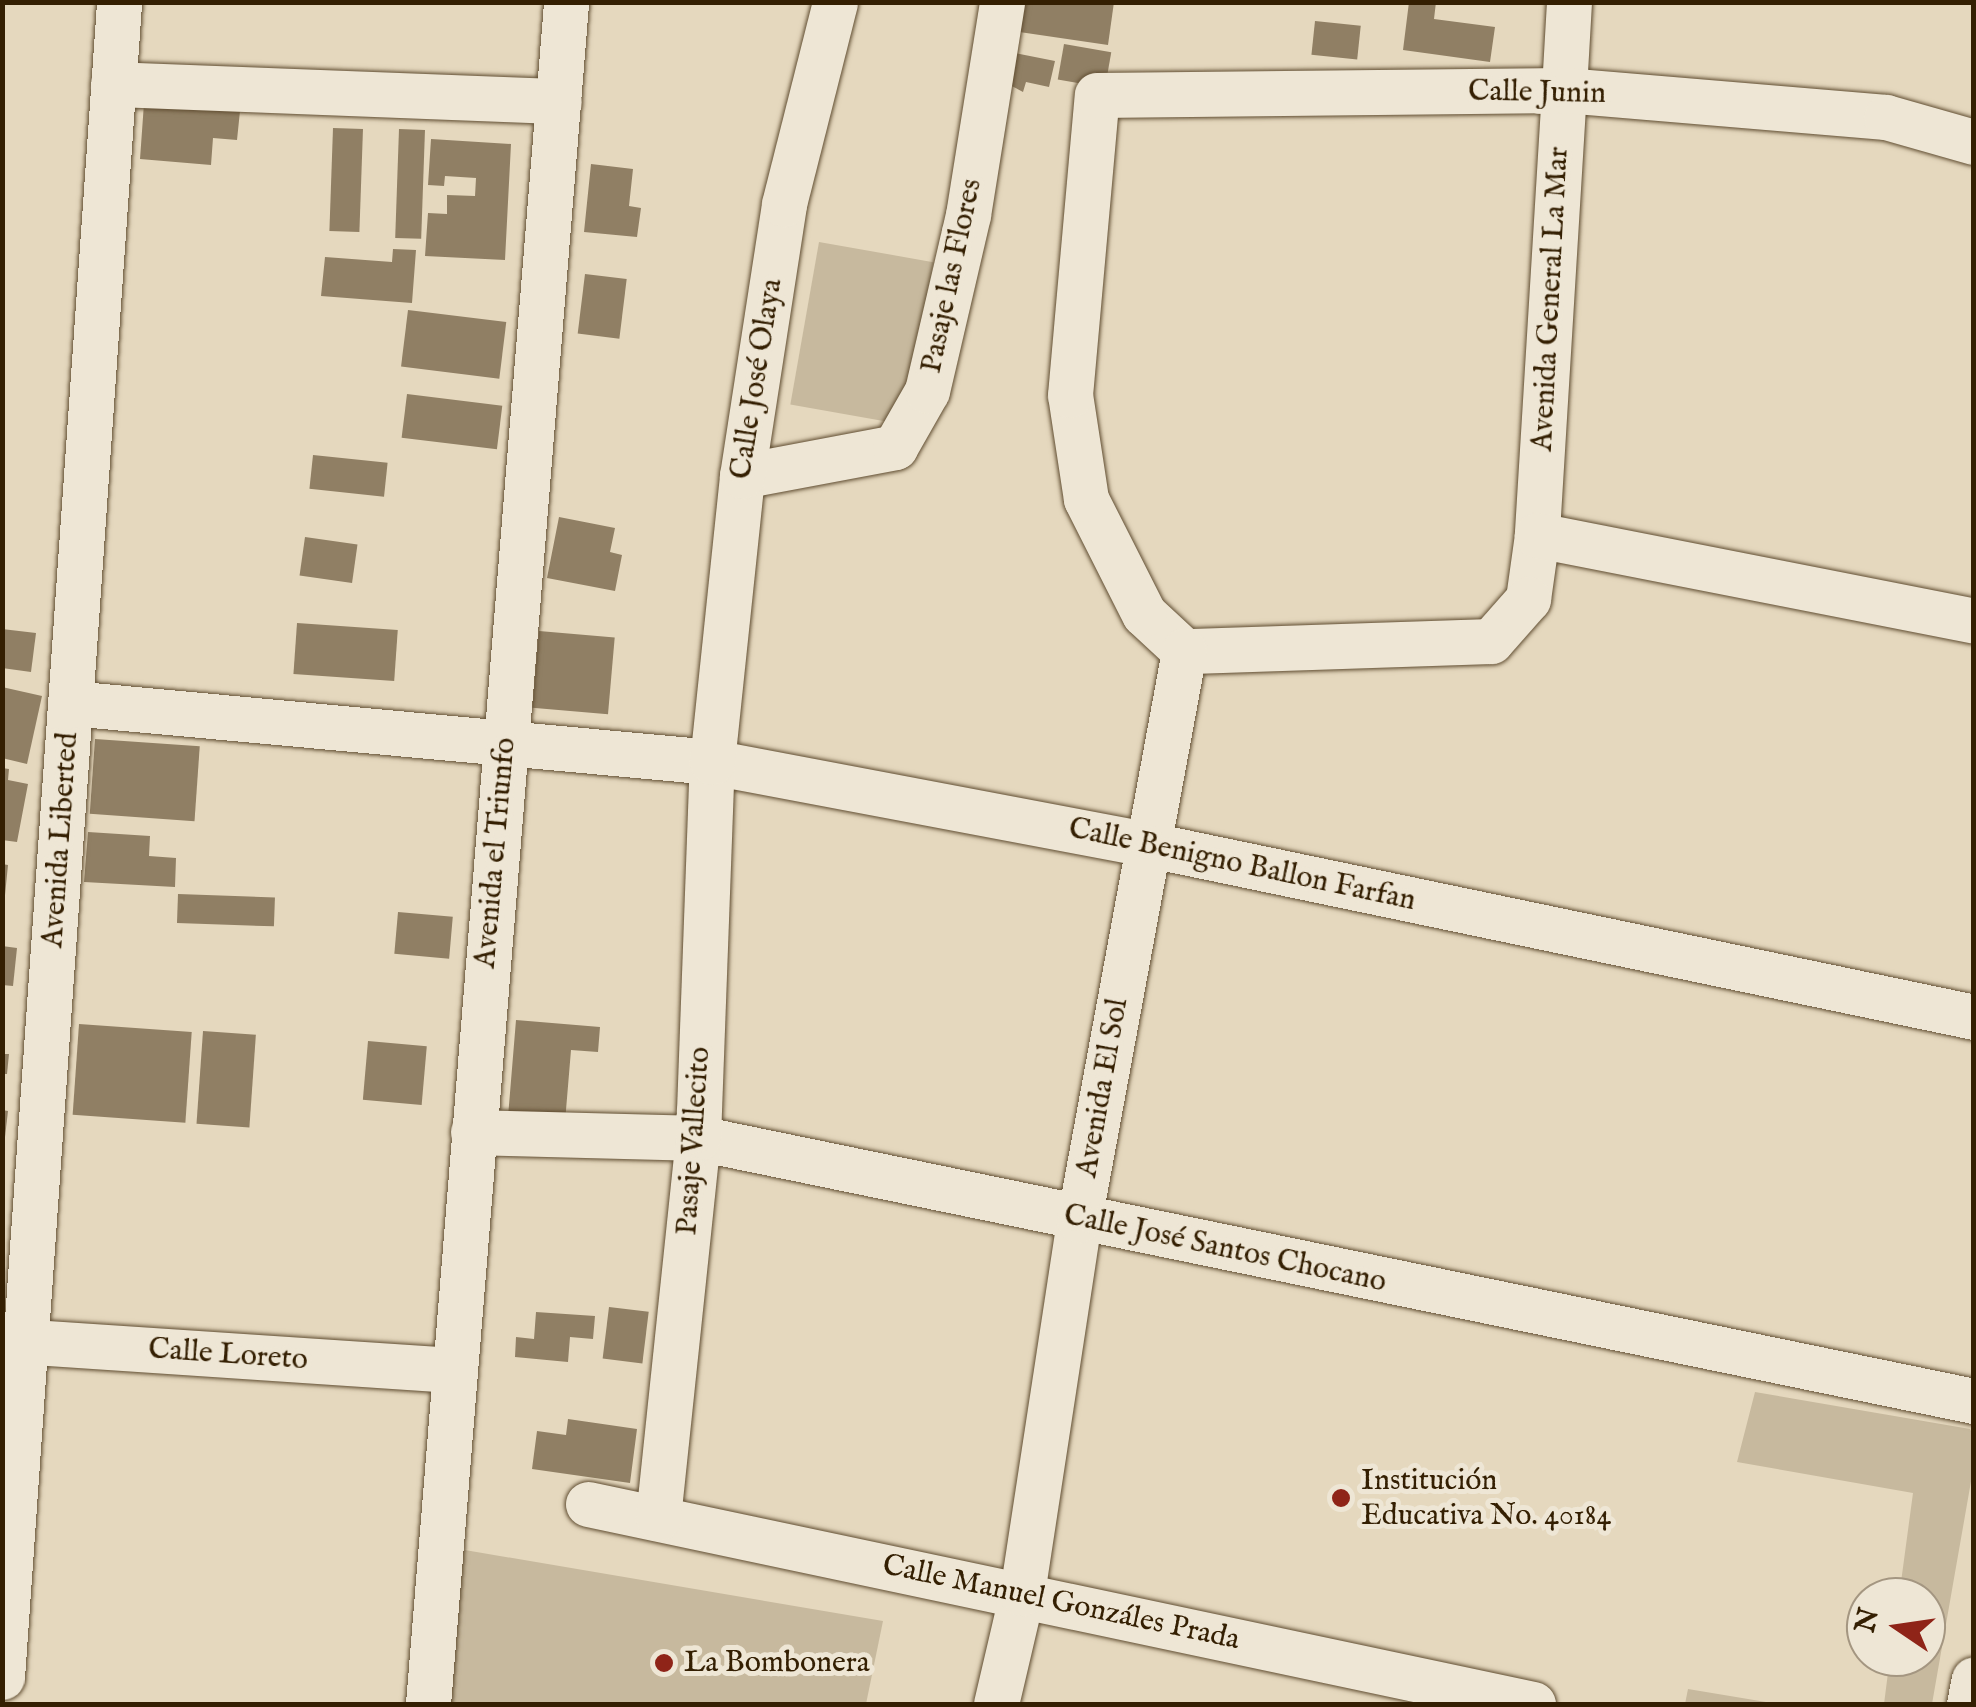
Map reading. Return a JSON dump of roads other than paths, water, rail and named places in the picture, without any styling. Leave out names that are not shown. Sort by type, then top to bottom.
[{"type":"street","name":"Avenida Liberted","points":[[2,1677],[15,1341],[70,704],[119,2]]},
{"type":"street","name":"Avenida el Triunfo","points":[[428,1704],[566,2]]},
{"type":"street","name":"Calle José Olaya","points":[[712,762],[742,476],[784,204],[835,2]]},
{"type":"street","name":"Pasaje las Flores","points":[[742,476],[894,447],[927,391],[968,215],[1002,2]]},
{"type":"street","name":"Avenida General La Mar","points":[[1184,651],[1490,641],[1528,599],[1537,535],[1569,2]]},
{"type":"street","points":[[113,84],[559,101]]},
{"type":"street","name":"Calle Junin","points":[[1184,651],[1144,614],[1086,499],[1070,395],[1097,95],[1564,90],[1886,117],[1974,142]]},
{"type":"street","points":[[1537,535],[1974,622]]},
{"type":"street","name":"Avenida El Sol","points":[[996,1704],[1022,1593],[1079,1220],[1184,651]]},
{"type":"street","name":"Calle Benigno Ballon Farfan","points":[[70,704],[506,738],[712,762],[1146,844],[1974,1017]]},
{"type":"street","name":"Pasaje Vallecito","points":[[658,1518],[698,1138],[712,762]]},
{"type":"street","name":"Calle José Santos Chocano","points":[[473,1132],[698,1138],[1079,1220],[1974,1401]]},
{"type":"street","name":"Calle Loreto","points":[[15,1341],[453,1370]]},
{"type":"street","name":"Calle Manuel Gonzáles Prada","points":[[588,1504],[1533,1704]]},
{"type":"street","points":[[1969,1704],[1974,1678]]},
{"type":"place","name":"Institución Educativa No. 40184","points":[[1341,1498]]},
{"type":"place","name":"La Bombonera","points":[[664,1663]]}]
